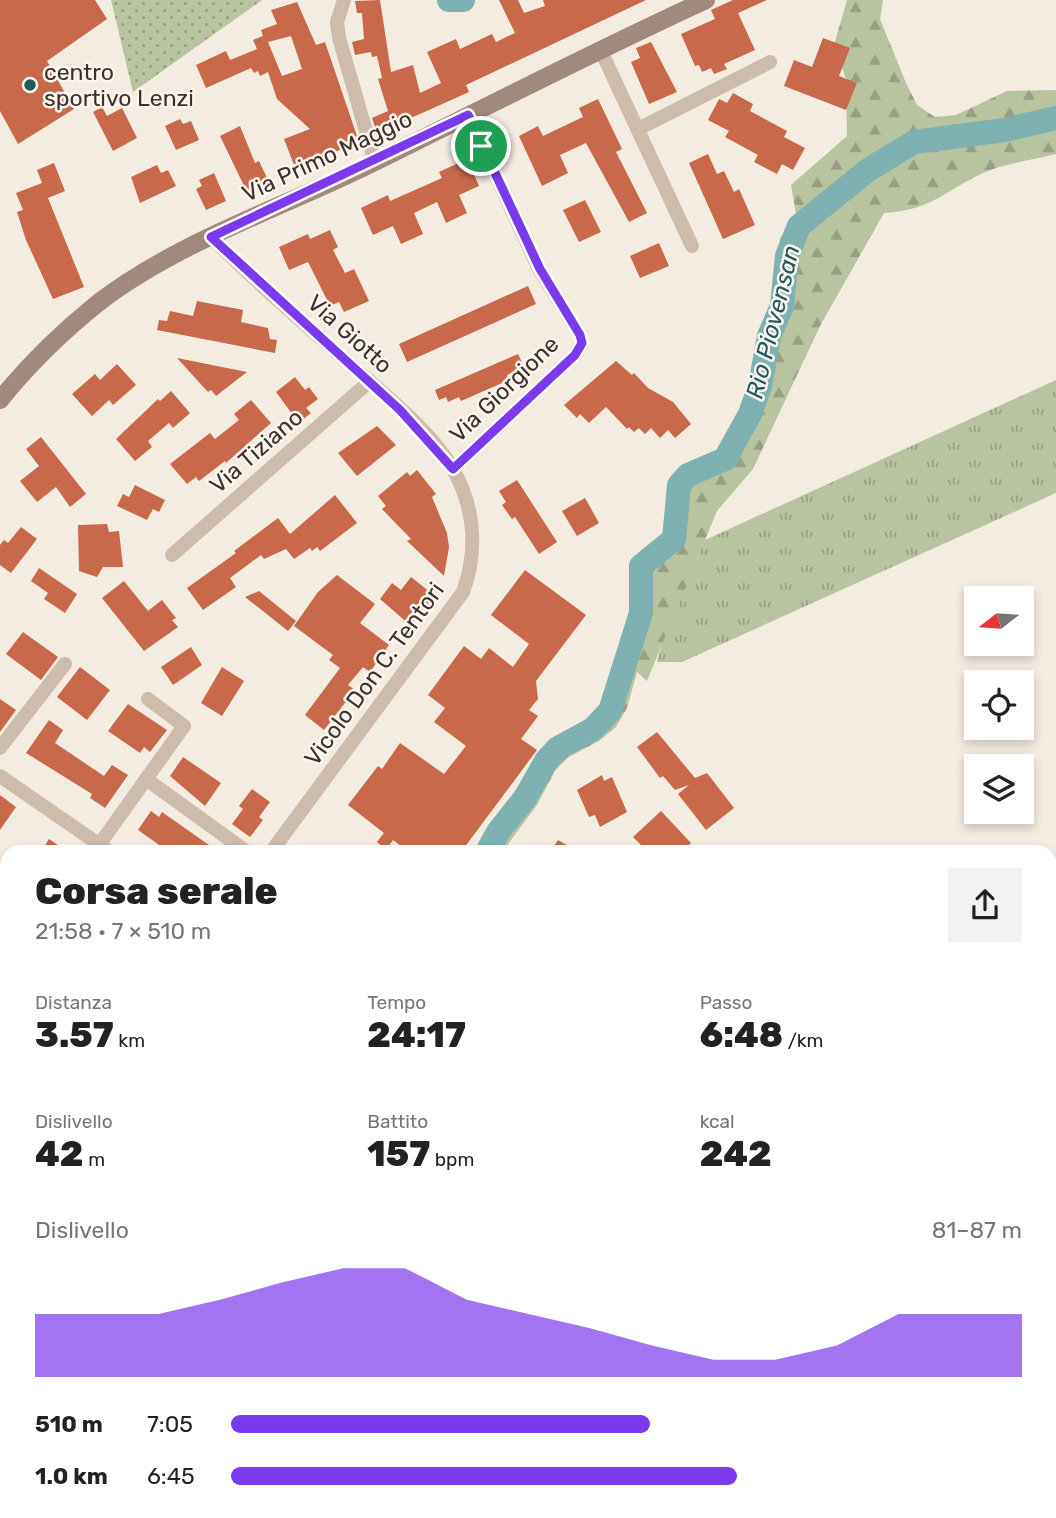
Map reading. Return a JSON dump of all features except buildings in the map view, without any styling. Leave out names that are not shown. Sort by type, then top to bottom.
[{"type":"street","points":[[344,0],[337,22],[339,38],[375,162]]},
{"type":"street","name":"Via Primo Maggio","points":[[0,400],[29,365],[98,304],[153,268],[211,237],[375,162],[706,0]]},
{"type":"street","points":[[601,51],[692,246]]},
{"type":"street","points":[[638,129],[770,62]]},
{"type":"street","name":"Via Giorgione","points":[[453,469],[575,355],[582,343],[580,335],[540,269],[468,115]]},
{"type":"street","name":"Via Giotto","points":[[211,237],[370,381],[437,448],[453,469]]},
{"type":"street","name":"Via Tiziano","points":[[172,555],[370,381]]},
{"type":"street","name":"Vicolo Don C. Tentori","points":[[276,845],[463,592],[472,560],[472,523],[453,469]]},
{"type":"street","points":[[0,748],[65,664]]},
{"type":"street","points":[[106,845],[146,779],[184,726],[148,699]]},
{"type":"street","points":[[0,776],[100,845]]},
{"type":"street","points":[[146,779],[237,845]]},
{"type":"green space","points":[[111,0],[262,0],[133,92]]},
{"type":"green space","points":[[847,0],[883,0],[880,19],[917,105],[935,117],[956,115],[1007,91],[1056,90],[1056,154],[992,170],[926,204],[884,213],[820,326],[753,469],[717,511],[647,681],[637,672],[627,708],[616,727],[599,741],[567,758],[555,771],[537,805],[507,845],[480,845],[517,793],[537,757],[552,740],[587,721],[603,706],[632,615],[629,577],[631,561],[643,549],[665,536],[668,487],[672,478],[684,466],[718,452],[742,411],[751,386],[755,352],[776,287],[780,238],[796,214],[791,185],[847,136],[846,79],[834,45]]},
{"type":"green space","points":[[1056,380],[1056,493],[682,662],[657,662],[664,637],[705,540]]},
{"type":"waterway","points":[[449,0],[463,0]]},
{"type":"waterway","name":"Rio Piovensan","points":[[491,845],[525,798],[546,761],[558,748],[593,729],[610,711],[641,613],[641,566],[674,539],[679,485],[688,475],[725,459],[750,414],[760,386],[769,336],[782,306],[787,256],[799,226],[868,170],[914,142],[1005,130],[1056,118]]},
{"type":"place","name":"centro sportivo Lenzi","points":[[30,85]]},
{"type":"route","points":[[468,115],[481,146],[540,269],[580,335],[582,343],[575,355],[453,469],[437,448],[370,381],[211,237],[375,162],[468,115]]}]
